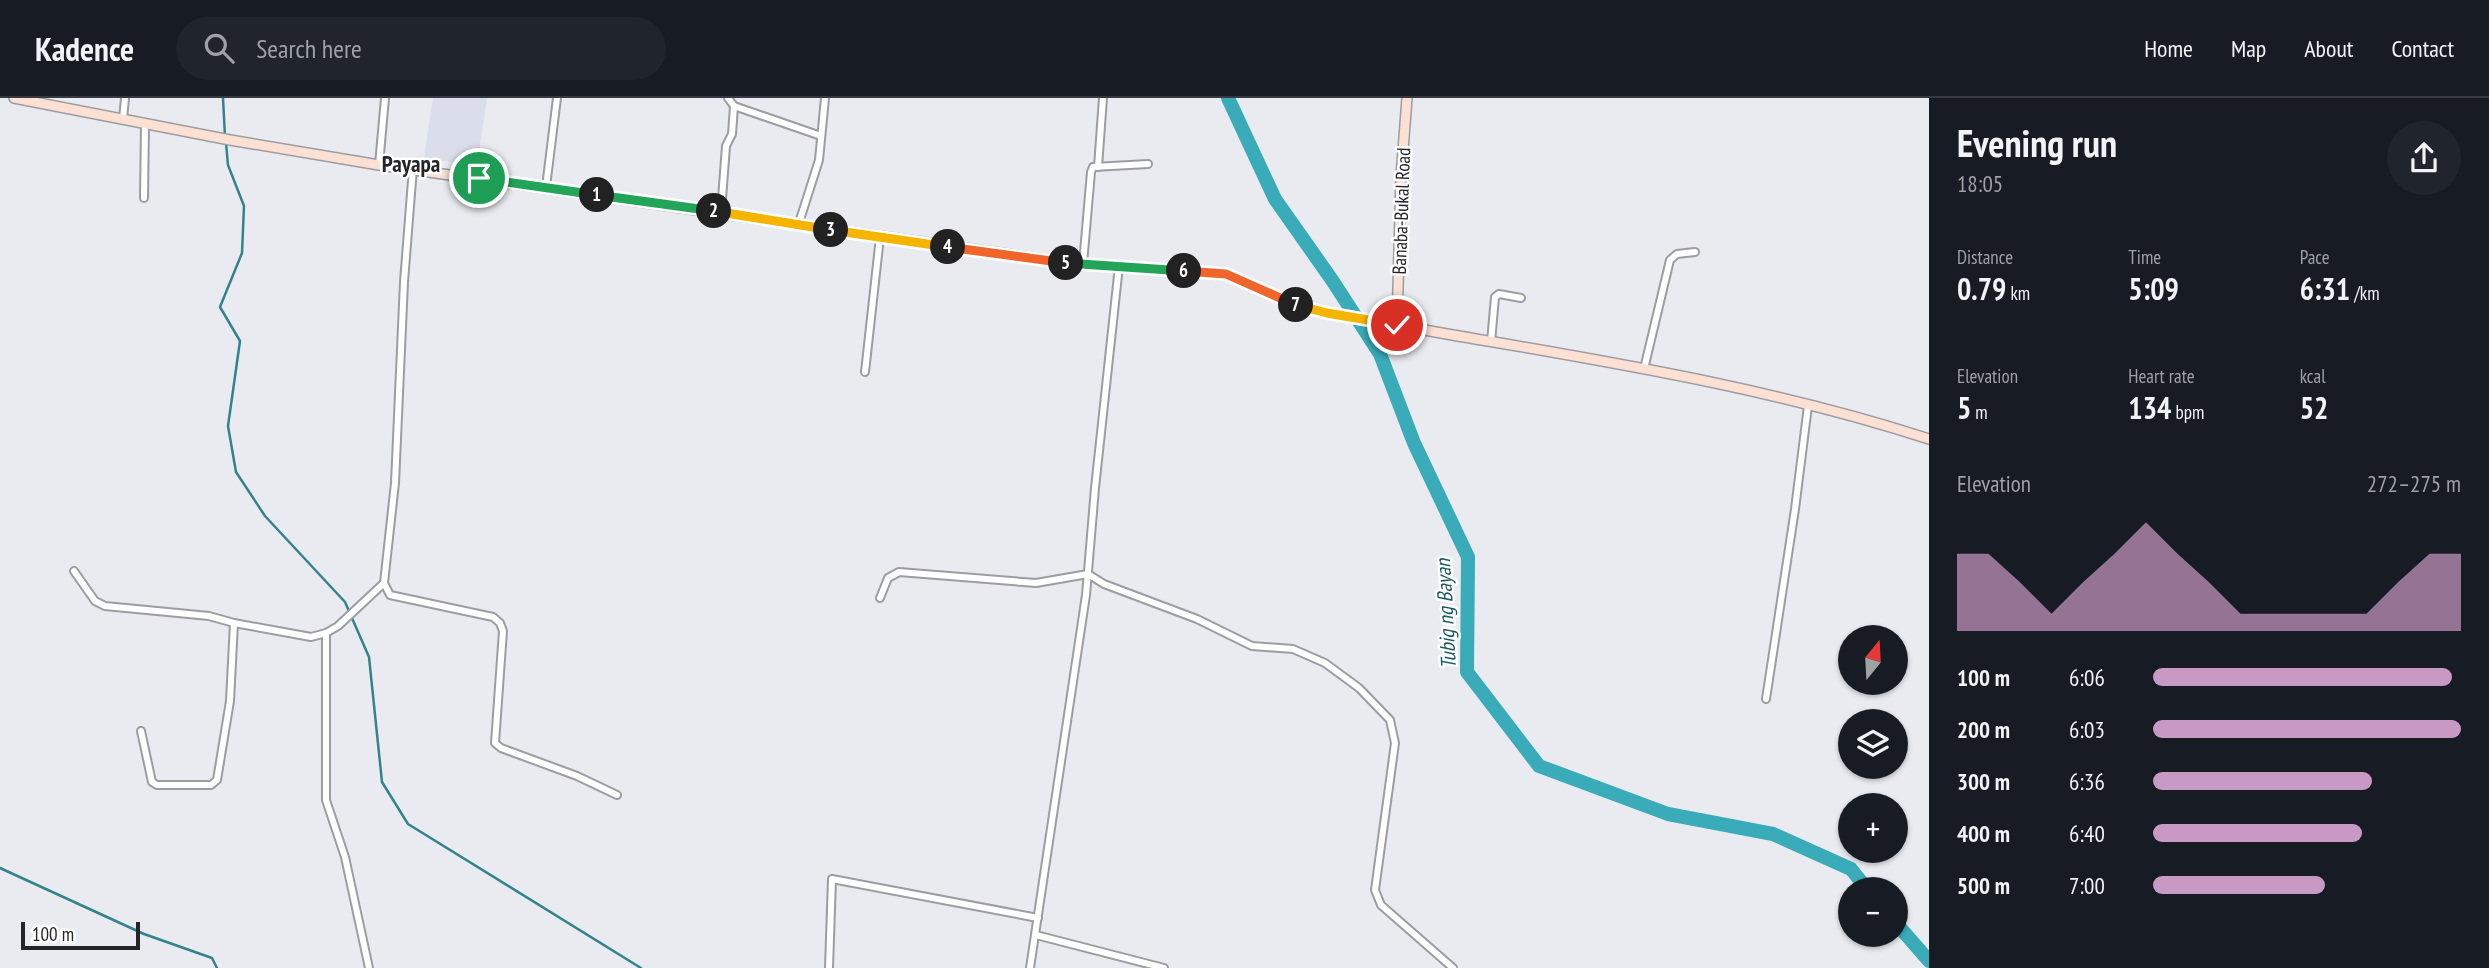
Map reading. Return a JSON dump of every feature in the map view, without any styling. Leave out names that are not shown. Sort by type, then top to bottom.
[{"type":"main road","points":[[14,98],[379,165],[720,212],[799,226],[1083,264],[1226,274],[1287,302],[1358,318],[1643,369],[1808,406],[1929,439]]},
{"type":"main road","name":"Banaba-Bukal Road","points":[[1397,325],[1401,177],[1407,98]]},
{"type":"street","points":[[123,119],[125,98]]},
{"type":"street","points":[[379,165],[385,98]]},
{"type":"street","points":[[546,187],[557,98]]},
{"type":"street","points":[[728,98],[734,106],[821,136]]},
{"type":"street","points":[[799,226],[820,160],[825,98]]},
{"type":"street","points":[[1098,167],[1102,98]]},
{"type":"street","points":[[720,212],[726,146],[732,134],[734,106]]},
{"type":"street","points":[[144,198],[145,123]]},
{"type":"street","points":[[1083,264],[1093,167],[1148,164]]},
{"type":"street","points":[[413,168],[404,282],[395,483],[384,583],[390,595],[493,617],[500,623],[503,631],[495,743],[500,748],[577,776],[617,795]]},
{"type":"street","points":[[864,372],[880,237]]},
{"type":"street","points":[[1643,369],[1670,260],[1677,254],[1695,252]]},
{"type":"street","points":[[1030,968],[1088,574],[1094,488],[1119,266]]},
{"type":"street","points":[[1491,342],[1494,297],[1499,294],[1521,298]]},
{"type":"street","points":[[1766,699],[1808,406]]},
{"type":"street","points":[[74,571],[95,601],[105,606],[209,616],[311,638],[338,626],[384,583]]},
{"type":"street","points":[[880,598],[888,578],[899,572],[1036,583],[1088,574],[1104,584],[1197,619],[1252,646],[1293,649],[1325,663],[1359,688],[1391,720],[1395,743],[1375,890],[1381,905],[1453,968]]},
{"type":"street","points":[[141,730],[152,782],[157,785],[211,785],[217,780],[230,701],[234,623]]},
{"type":"street","points":[[326,633],[326,800],[345,857],[369,968]]},
{"type":"street","points":[[829,968],[832,879],[1038,918]]},
{"type":"street","points":[[1036,935],[1164,968]]},
{"type":"shaded area","points":[[433,98],[487,98],[477,166],[424,158]]},
{"type":"waterway","points":[[223,98],[225,137]]},
{"type":"waterway","name":"Tubig ng Bayan","points":[[1228,98],[1275,199],[1380,354],[1414,443],[1468,557],[1467,672],[1539,766],[1668,814],[1773,834],[1851,869],[1857,877]]},
{"type":"waterway","points":[[226,143],[228,165],[244,206],[242,253],[220,307],[240,341],[228,426],[236,472],[265,516],[345,602],[369,657],[382,782],[408,824],[641,968]]},
{"type":"waterway","points":[[0,868],[144,934],[212,958],[217,968]]},
{"type":"waterway","name":"Tubig ng Bayan","points":[[1908,937],[1929,961]]},
{"type":"district","name":"Payapa","points":[[411,164]]},
{"type":"route","points":[[479,178],[1070,263],[1226,274],[1287,302],[1327,313],[1397,325]]}]
